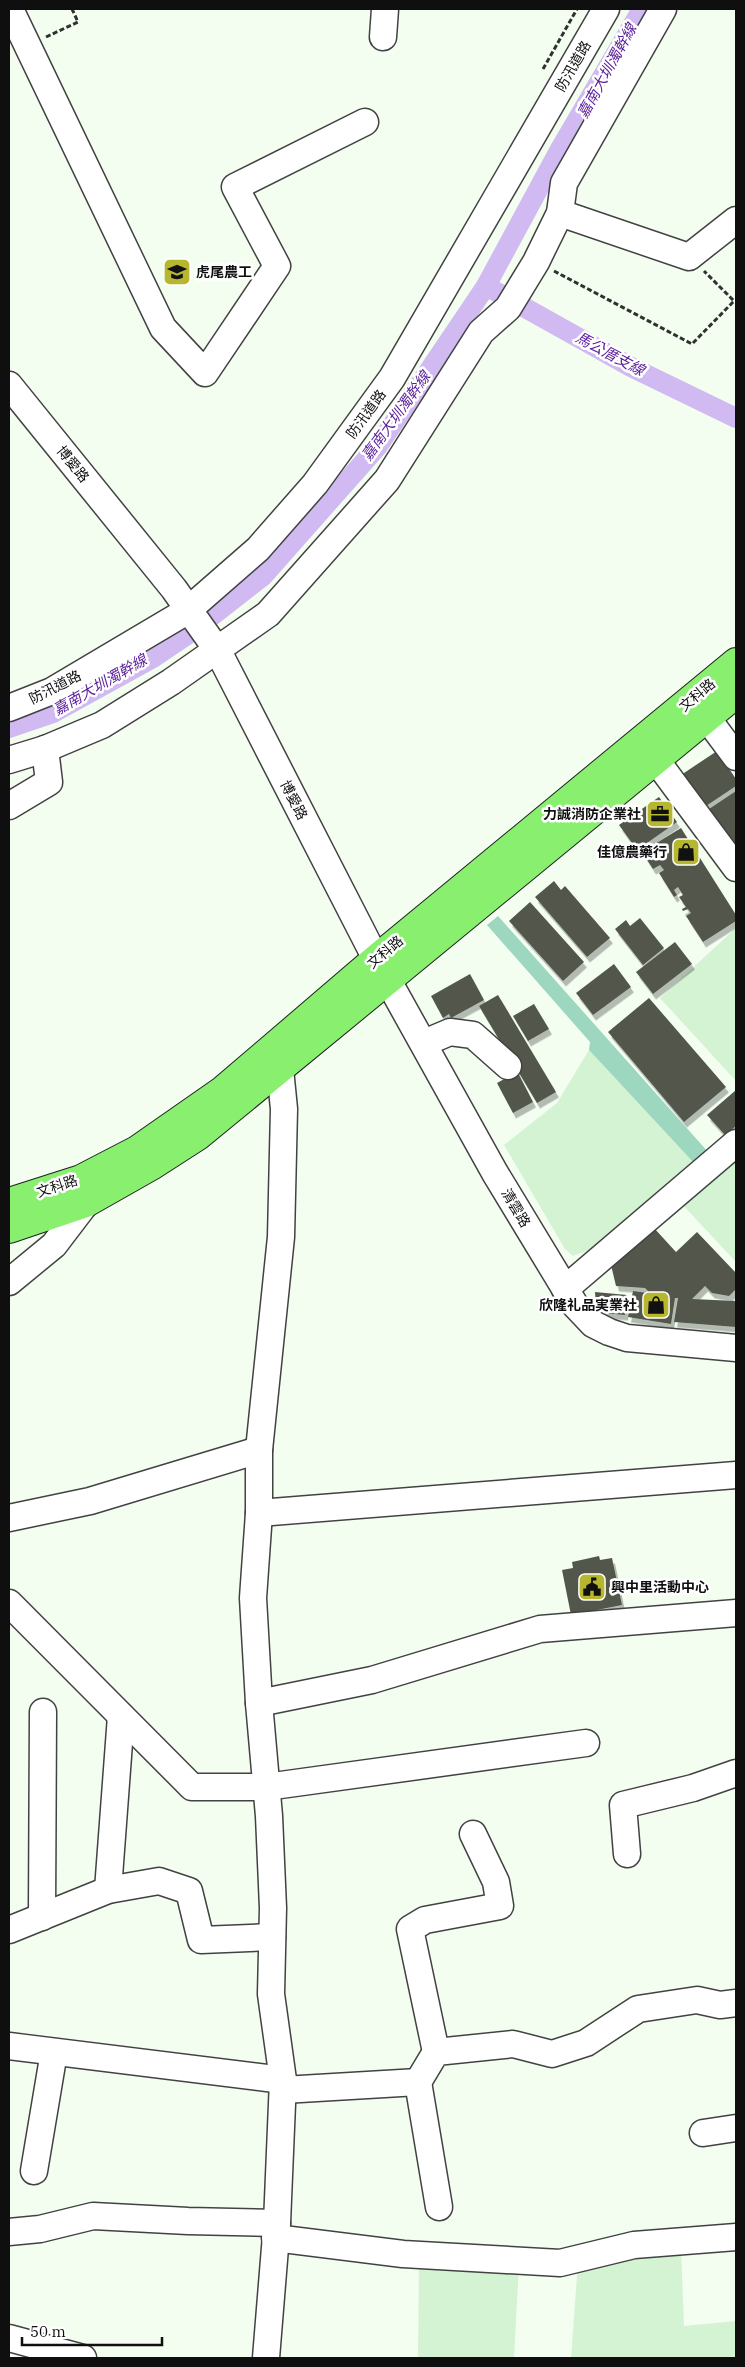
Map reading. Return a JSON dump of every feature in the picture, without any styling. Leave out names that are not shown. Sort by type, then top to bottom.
[{"type":"main road","name":"文科路","points":[[9,1230],[83,1191],[153,1165],[198,1136],[278,1055],[382,970],[736,662]]},
{"type":"main road","name":"文科路","points":[[382,970],[656,760],[736,694]]},
{"type":"main road","name":"文科路","points":[[9,1202],[83,1191]]},
{"type":"street","points":[[10,9],[163,328],[205,373],[277,266],[235,187],[365,122]]},
{"type":"street","points":[[383,37],[385,9]]},
{"type":"street","name":"防汛道路","points":[[9,708],[52,691],[191,612],[258,550],[315,484],[392,378],[606,9]]},
{"type":"street","points":[[9,760],[45,749],[102,725],[215,646],[268,614],[386,480],[481,332],[508,308],[536,262],[560,213],[564,183],[663,9]]},
{"type":"street","points":[[560,213],[689,257],[736,220]]},
{"type":"street","name":"博愛路","points":[[9,385],[191,612],[215,646],[382,970]]},
{"type":"street","points":[[707,718],[736,757]]},
{"type":"street","points":[[9,806],[49,782],[45,749]]},
{"type":"street","points":[[656,760],[736,868]]},
{"type":"street","name":"清雲路","points":[[382,970],[495,1173],[565,1289],[575,1304],[593,1324],[627,1338],[736,1348]]},
{"type":"street","points":[[424,1043],[450,1032],[473,1035],[508,1066]]},
{"type":"street","points":[[266,2358],[276,2231],[283,2085],[271,1994],[270,1834],[259,1703],[253,1598],[258,1513],[259,1450],[281,1237],[284,1109],[278,1055]]},
{"type":"street","points":[[565,1289],[736,1143]]},
{"type":"street","points":[[9,1282],[54,1245],[83,1191]]},
{"type":"street","points":[[9,1518],[90,1501],[259,1450]]},
{"type":"street","points":[[258,1513],[736,1475]]},
{"type":"street","points":[[9,1602],[192,1787],[266,1787],[586,1743]]},
{"type":"street","points":[[259,1703],[372,1680],[540,1629],[736,1613]]},
{"type":"street","points":[[42,1917],[43,1712]]},
{"type":"street","points":[[108,1890],[121,1716]]},
{"type":"street","points":[[627,1854],[623,1805],[693,1788],[736,1773]]},
{"type":"street","points":[[439,2207],[418,2082],[436,2052],[410,1929],[425,1920],[500,1906],[496,1882],[473,1834]]},
{"type":"street","points":[[9,1930],[108,1890],[159,1881],[189,1891],[201,1940],[272,1937]]},
{"type":"street","points":[[436,2052],[512,2044],[552,2054],[586,2043],[638,2010],[698,2000],[720,2004],[736,2003]]},
{"type":"street","points":[[9,2046],[283,2085],[418,2082]]},
{"type":"street","points":[[34,2172],[54,2052]]},
{"type":"street","points":[[703,2133],[736,2128]]},
{"type":"street","points":[[9,2232],[40,2229],[93,2216],[188,2221],[276,2231],[402,2254],[560,2263],[634,2245],[736,2237]]},
{"type":"street","points":[[9,2338],[83,2358]]},
{"type":"path","points":[[49,36],[78,22],[72,9]]},
{"type":"path","points":[[538,78],[577,9]]},
{"type":"path","points":[[536,262],[692,344],[735,302],[689,257]]},
{"type":"green space","points":[[498,916],[709,1153],[694,1163],[589,1050],[590,1042],[487,925]]},
{"type":"green space","points":[[736,928],[736,1081],[660,998]]},
{"type":"green space","points":[[589,1050],[694,1163],[592,1249],[573,1256],[565,1249],[504,1145],[557,1103]]},
{"type":"green space","points":[[736,1155],[736,1262],[680,1202]]},
{"type":"green space","points":[[681,2247],[684,2326],[736,2321],[736,2358],[571,2358],[578,2263]]},
{"type":"green space","points":[[419,2257],[519,2265],[514,2358],[418,2358]]},
{"type":"building","points":[[717,751],[736,779],[736,786],[703,808],[681,775]]},
{"type":"building","points":[[736,791],[736,856],[706,811]]},
{"type":"building","points":[[659,797],[677,822],[637,850],[619,825]]},
{"type":"building","points":[[681,828],[736,915],[736,921],[703,942],[686,916],[691,913],[688,909],[683,911],[682,909],[686,907],[679,897],[683,895],[678,887],[674,890],[677,895],[674,897],[659,873],[664,870],[660,865],[653,869],[642,852]]},
{"type":"building","points":[[554,881],[561,890],[565,886],[610,938],[587,957],[535,897]]},
{"type":"building","points":[[530,902],[584,962],[563,981],[509,921]]},
{"type":"building","points":[[640,918],[664,948],[643,965],[615,929],[626,920],[630,926]]},
{"type":"building","points":[[675,942],[692,964],[653,994],[636,972]]},
{"type":"building","points":[[614,964],[631,987],[593,1015],[576,993]]},
{"type":"building","points":[[470,974],[484,1000],[451,1018],[449,1014],[443,1018],[431,996]]},
{"type":"building","points":[[498,995],[556,1092],[537,1103],[479,1006]]},
{"type":"building","points":[[649,998],[726,1087],[684,1122],[608,1032]]},
{"type":"building","points":[[534,1004],[549,1029],[528,1041],[513,1016]]},
{"type":"building","points":[[516,1069],[533,1102],[513,1113],[497,1083],[512,1075]]},
{"type":"building","points":[[736,1090],[736,1126],[725,1135],[707,1115]]},
{"type":"building","points":[[654,1228],[676,1252],[697,1232],[736,1273],[736,1289],[729,1296],[712,1293],[705,1286],[692,1299],[736,1301],[736,1327],[674,1322],[678,1298],[675,1298],[671,1324],[628,1317],[633,1291],[663,1295],[650,1293],[645,1288],[616,1286],[611,1265]]},
{"type":"building","points":[[595,1292],[627,1295],[625,1315],[603,1313],[596,1305]]},
{"type":"building","name":"興中里活動中心","points":[[599,1556],[600,1560],[612,1558],[622,1605],[571,1615],[562,1570],[573,1568],[572,1562]]},
{"type":"waterway","name":"嘉南大圳濁幹線","points":[[9,728],[53,713],[153,658],[190,633],[263,576],[378,446],[486,286],[560,149],[642,9]]},
{"type":"waterway","name":"馬公厝支線","points":[[486,286],[631,367],[736,418]]},
{"type":"place","name":"虎尾農工","points":[[177,272]]},
{"type":"place","name":"力誠消防企業社","points":[[660,814]]},
{"type":"place","name":"佳億農藥行","points":[[686,852]]},
{"type":"place","name":"欣隆礼品実業社","points":[[656,1305]]},
{"type":"place","name":"興中里活動中心","points":[[592,1587]]}]
